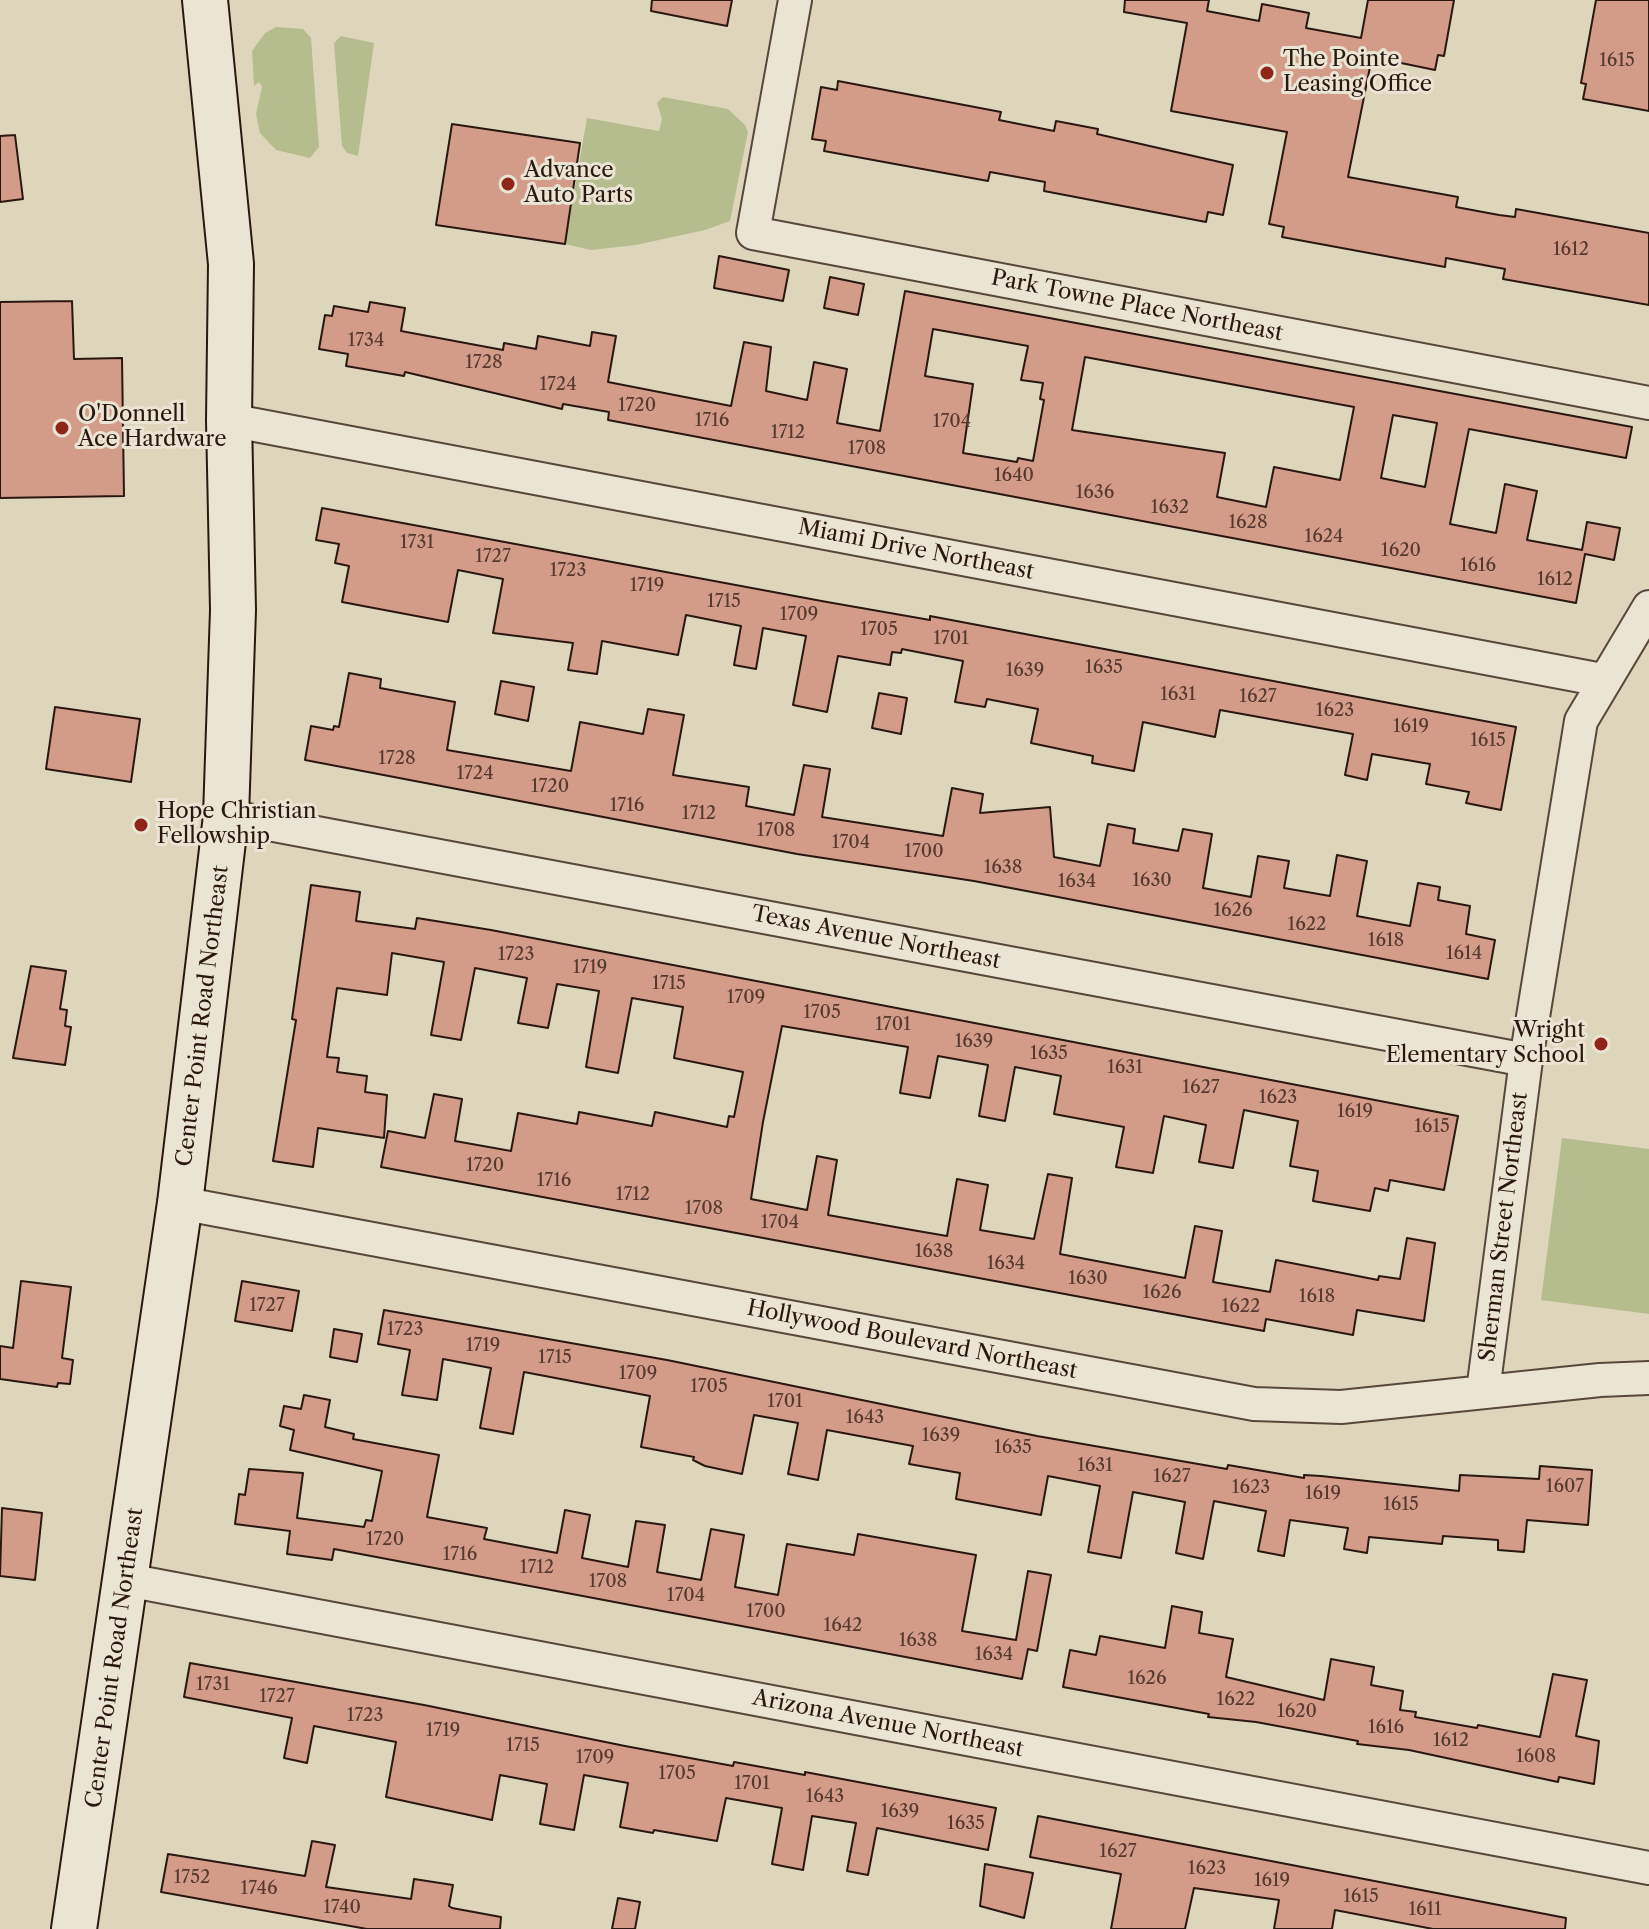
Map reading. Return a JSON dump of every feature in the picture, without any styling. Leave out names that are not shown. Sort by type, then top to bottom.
[{"type":"main road","name":"Center Point Road Northeast","points":[[74,1929],[180,1203],[215,935],[226,816],[233,610],[229,420],[231,264],[205,0]]},
{"type":"street","name":"Park Towne Place Northeast","points":[[795,0],[753,233],[1649,403]]},
{"type":"street","name":"Miami Drive Northeast","points":[[229,420],[1602,680]]},
{"type":"street","name":"Sherman Street Northeast","points":[[1483,1391],[1526,1060],[1581,721],[1602,680],[1649,607]]},
{"type":"street","name":"Texas Avenue Northeast","points":[[226,816],[1526,1060]]},
{"type":"street","name":"Hollywood Boulevard Northeast","points":[[180,1203],[1254,1404],[1341,1407],[1483,1391],[1649,1378]]},
{"type":"street","name":"Arizona Avenue Northeast","points":[[127,1580],[1649,1868]]},
{"type":"green space","points":[[276,27],[303,29],[311,38],[319,147],[310,158],[276,150],[260,133],[256,114],[262,87],[259,82],[254,86],[252,51],[265,33]]},
{"type":"green space","points":[[341,36],[374,43],[358,156],[347,153],[342,146],[334,43]]},
{"type":"green space","points":[[663,97],[728,109],[745,125],[748,132],[730,221],[705,230],[636,245],[591,250],[565,244],[587,118],[659,131],[662,119],[657,103]]},
{"type":"green space","points":[[1562,1138],[1649,1149],[1649,1314],[1541,1300]]},
{"type":"building","points":[[652,0],[732,0],[727,26],[651,11]]},
{"type":"building","points":[[1125,0],[1209,0],[1207,11],[1259,21],[1262,4],[1309,13],[1306,28],[1361,38],[1368,0],[1454,0],[1444,56],[1438,55],[1435,70],[1372,57],[1348,177],[1458,197],[1456,207],[1499,215],[1515,217],[1516,209],[1649,233],[1649,305],[1503,279],[1505,269],[1446,258],[1445,267],[1282,237],[1284,227],[1269,224],[1287,132],[1171,111],[1187,23],[1124,12]]},
{"type":"building","points":[[1596,0],[1649,0],[1649,111],[1583,99],[1586,84],[1581,83]]},
{"type":"building","points":[[838,81],[1001,112],[999,120],[1054,131],[1056,121],[1098,129],[1097,134],[1233,165],[1223,215],[1208,212],[1206,222],[1044,191],[1045,182],[990,172],[988,181],[824,151],[826,141],[812,139],[821,87],[837,90]]},
{"type":"building","name":"Advance Auto Parts","points":[[452,124],[580,143],[565,244],[436,225]]},
{"type":"building","points":[[15,135],[23,199],[0,202],[0,136]]},
{"type":"building","points":[[719,256],[789,270],[783,301],[714,288]]},
{"type":"building","points":[[830,277],[864,284],[858,315],[824,308]]},
{"type":"building","points":[[905,291],[1632,427],[1626,458],[1469,429],[1450,524],[1496,533],[1505,484],[1537,491],[1527,540],[1582,550],[1587,522],[1620,528],[1614,560],[1585,554],[1576,603],[608,420],[609,412],[563,404],[562,409],[405,372],[404,376],[346,366],[348,354],[319,349],[325,315],[332,316],[334,306],[368,312],[370,302],[405,308],[401,331],[503,350],[504,343],[536,349],[538,336],[590,346],[592,332],[616,336],[608,382],[731,406],[744,342],[771,347],[766,391],[807,400],[814,362],[847,369],[837,423],[880,431]],"holes":[[[933,329],[1028,346],[1021,380],[1043,383],[1040,399],[1044,400],[1033,461],[1018,458],[1017,462],[963,453],[973,384],[925,376]],[[1085,357],[1354,407],[1340,480],[1274,467],[1266,507],[1217,497],[1225,453],[1072,430]],[[1393,415],[1437,423],[1425,487],[1381,478]]]},
{"type":"building","name":"O'Donnell Ace Hardware","points":[[72,301],[74,359],[122,358],[124,496],[0,498],[0,302]]},
{"type":"building","points":[[322,508],[827,602],[930,620],[930,616],[1516,727],[1501,810],[1466,803],[1469,792],[1426,784],[1430,764],[1372,754],[1367,780],[1345,775],[1353,734],[1220,710],[1215,737],[1143,722],[1134,771],[1092,763],[1093,756],[1031,743],[1038,709],[987,699],[985,707],[955,702],[963,661],[902,649],[901,653],[892,652],[890,665],[838,656],[827,712],[793,705],[806,636],[763,628],[756,669],[734,665],[741,626],[686,615],[678,655],[602,641],[597,674],[568,670],[573,643],[493,633],[503,579],[458,570],[448,622],[342,602],[349,566],[335,563],[339,544],[316,540]]},
{"type":"building","points":[[349,673],[381,679],[380,688],[455,702],[447,750],[571,771],[580,722],[643,734],[648,709],[684,715],[673,775],[749,787],[746,806],[794,815],[804,765],[830,769],[822,817],[943,836],[952,788],[983,794],[980,813],[1050,807],[1054,857],[1100,866],[1108,824],[1135,829],[1133,843],[1178,851],[1183,829],[1212,834],[1203,888],[1251,897],[1258,856],[1289,861],[1284,888],[1330,896],[1337,855],[1367,861],[1357,916],[1410,926],[1418,883],[1440,887],[1438,900],[1470,906],[1466,934],[1495,940],[1488,979],[974,881],[797,854],[305,760],[311,726],[333,730],[334,726],[339,727]]},
{"type":"building","points":[[501,681],[534,687],[528,721],[495,714]]},
{"type":"building","points":[[879,693],[907,698],[901,734],[872,728]]},
{"type":"building","points":[[55,707],[140,719],[131,782],[46,769]]},
{"type":"building","points":[[311,885],[360,892],[356,921],[415,929],[417,918],[491,930],[1458,1116],[1444,1190],[1390,1180],[1388,1191],[1375,1188],[1370,1211],[1313,1201],[1318,1171],[1290,1166],[1298,1121],[1244,1110],[1233,1168],[1199,1162],[1206,1125],[1164,1116],[1153,1173],[1116,1167],[1124,1127],[1054,1114],[1061,1076],[1015,1067],[1005,1121],[979,1116],[988,1065],[938,1056],[930,1098],[900,1093],[908,1047],[782,1026],[763,1122],[751,1199],[807,1210],[817,1156],[837,1160],[828,1215],[947,1236],[957,1179],[988,1185],[980,1230],[1034,1239],[1048,1174],[1072,1178],[1060,1254],[1185,1278],[1195,1226],[1222,1231],[1213,1282],[1270,1292],[1276,1260],[1378,1280],[1379,1276],[1400,1279],[1407,1238],[1435,1243],[1424,1321],[1357,1310],[1353,1335],[1266,1319],[1264,1331],[381,1167],[388,1131],[425,1138],[434,1094],[462,1099],[455,1141],[511,1151],[518,1113],[577,1124],[579,1112],[652,1126],[655,1112],[727,1127],[729,1116],[734,1117],[743,1072],[674,1058],[683,1007],[632,998],[618,1073],[586,1067],[599,991],[557,984],[548,1028],[518,1023],[527,978],[475,968],[461,1040],[431,1035],[444,962],[392,953],[387,995],[337,988],[327,1057],[339,1058],[337,1072],[367,1076],[365,1092],[387,1095],[384,1138],[318,1128],[313,1167],[273,1161],[296,1020],[292,1019]]},
{"type":"building","points":[[31,966],[66,971],[60,1009],[67,1010],[65,1026],[71,1027],[65,1065],[13,1058]]},
{"type":"building","points":[[21,1281],[71,1287],[62,1358],[73,1360],[70,1384],[58,1383],[57,1387],[0,1379],[0,1346],[13,1348]]},
{"type":"building","points":[[242,1281],[299,1291],[292,1331],[235,1321]]},
{"type":"building","points":[[384,1310],[667,1360],[1037,1436],[1227,1469],[1228,1465],[1304,1478],[1304,1475],[1321,1476],[1459,1491],[1460,1475],[1539,1479],[1540,1466],[1592,1470],[1588,1525],[1527,1520],[1524,1552],[1498,1550],[1498,1540],[1443,1536],[1442,1544],[1369,1537],[1367,1553],[1344,1549],[1348,1528],[1290,1520],[1284,1556],[1258,1551],[1266,1511],[1214,1501],[1203,1559],[1176,1553],[1185,1502],[1133,1492],[1121,1558],[1088,1552],[1100,1486],[1048,1476],[1041,1515],[956,1499],[960,1473],[909,1464],[913,1446],[827,1430],[818,1480],[788,1474],[798,1423],[754,1415],[742,1474],[705,1466],[693,1460],[694,1457],[641,1447],[650,1396],[524,1372],[513,1434],[480,1428],[491,1368],[443,1359],[437,1400],[402,1395],[410,1350],[378,1344]]},
{"type":"building","points":[[334,1329],[362,1334],[357,1362],[330,1357]]},
{"type":"building","points":[[304,1395],[330,1400],[325,1427],[354,1434],[353,1439],[439,1455],[427,1517],[487,1528],[484,1539],[557,1553],[565,1510],[590,1515],[582,1558],[628,1567],[636,1521],[665,1525],[657,1572],[701,1580],[711,1529],[744,1535],[735,1587],[778,1595],[787,1544],[854,1555],[858,1534],[976,1555],[962,1631],[1016,1640],[1028,1571],[1051,1575],[1037,1651],[1028,1649],[1022,1679],[334,1549],[332,1560],[287,1554],[290,1531],[235,1524],[239,1494],[245,1495],[249,1469],[303,1473],[297,1518],[364,1527],[366,1520],[372,1521],[382,1471],[290,1450],[294,1430],[280,1426],[284,1406],[301,1409]]},
{"type":"building","points":[[2,1508],[42,1513],[35,1580],[0,1576]]},
{"type":"building","points":[[1172,1606],[1202,1612],[1199,1633],[1233,1639],[1226,1677],[1324,1700],[1331,1659],[1374,1667],[1371,1685],[1403,1691],[1400,1710],[1416,1712],[1415,1717],[1540,1737],[1553,1674],[1587,1680],[1576,1736],[1599,1741],[1594,1784],[1559,1777],[1558,1782],[1409,1750],[1357,1744],[1358,1741],[1256,1722],[1208,1717],[1209,1714],[1063,1687],[1070,1650],[1096,1655],[1100,1636],[1165,1648]]},
{"type":"building","points":[[190,1663],[733,1766],[734,1762],[805,1775],[805,1772],[996,1808],[988,1850],[877,1828],[868,1875],[847,1871],[856,1823],[812,1816],[803,1870],[772,1864],[782,1808],[726,1798],[717,1841],[654,1830],[653,1833],[620,1827],[628,1783],[584,1775],[574,1830],[540,1824],[547,1784],[500,1775],[492,1820],[386,1797],[396,1742],[314,1726],[307,1763],[284,1758],[292,1718],[184,1697]]},
{"type":"building","points":[[1038,1816],[1566,1918],[1565,1929],[1433,1929],[1335,1910],[1332,1929],[1274,1929],[1279,1900],[1194,1888],[1185,1929],[1111,1929],[1121,1874],[1030,1857]]},
{"type":"building","points":[[312,1841],[335,1845],[326,1887],[411,1899],[414,1879],[453,1885],[449,1906],[501,1917],[500,1929],[367,1929],[161,1892],[168,1854],[305,1876]]},
{"type":"building","points":[[985,1864],[1033,1873],[1024,1918],[980,1906]]},
{"type":"building","points":[[618,1898],[640,1902],[635,1929],[612,1929]]},
{"type":"place","name":"The Pointe Leasing Office","points":[[1267,73]]},
{"type":"place","name":"Advance Auto Parts","points":[[508,184]]},
{"type":"place","name":"O'Donnell Ace Hardware","points":[[62,428]]},
{"type":"place","name":"Hope Christian Fellowship","points":[[141,825]]},
{"type":"place","name":"Wright Elementary School","points":[[1601,1044]]}]
